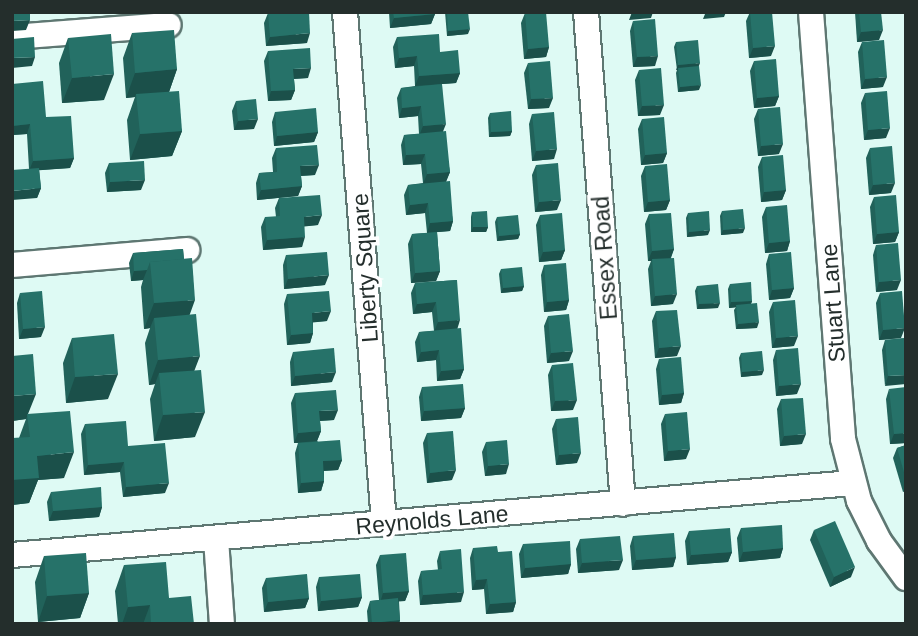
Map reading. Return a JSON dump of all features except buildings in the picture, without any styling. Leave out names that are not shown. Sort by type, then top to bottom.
[{"type":"street","name":"Liberty Square","points":[[345,12],[384,524]]},
{"type":"street","name":"Essex Road","points":[[586,12],[623,504]]},
{"type":"street","name":"Stuart Lane","points":[[811,12],[843,439],[852,483],[879,541],[906,578]]},
{"type":"street","points":[[12,37],[169,25]]},
{"type":"street","points":[[12,265],[187,250]]},
{"type":"street","name":"Reynolds Lane","points":[[12,555],[852,483]]},
{"type":"street","points":[[216,539],[222,624]]}]
